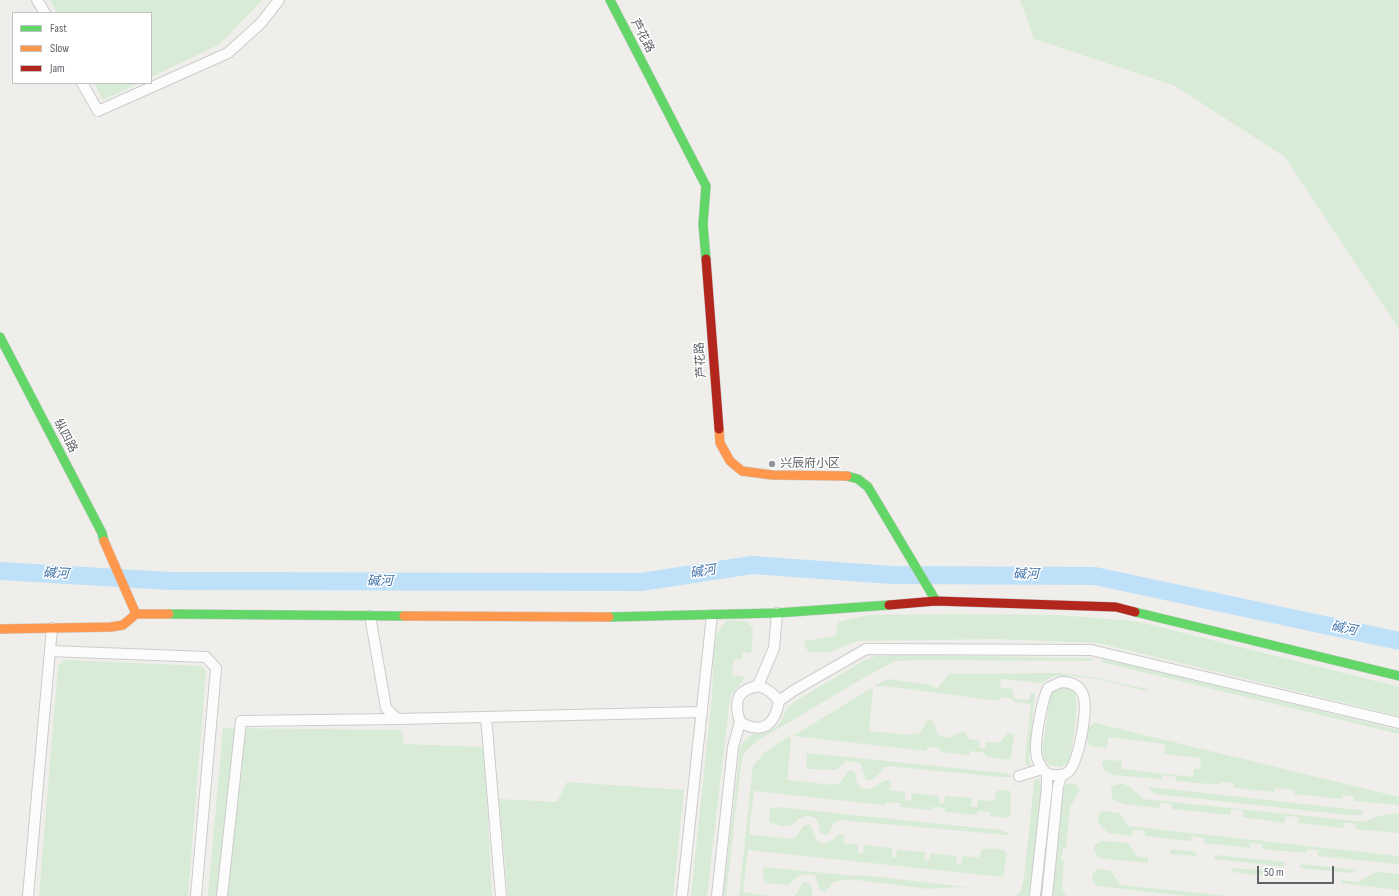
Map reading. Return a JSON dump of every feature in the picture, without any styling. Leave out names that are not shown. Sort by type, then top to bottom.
[{"type":"street","points":[[38,0],[44,12]]},
{"type":"street","points":[[83,84],[98,111],[228,53],[261,23],[279,0]]},
{"type":"street","name":"芦花路","points":[[610,0],[706,186],[703,224],[720,443],[730,461],[742,471],[786,476],[846,476],[858,479],[868,487],[936,601]]},
{"type":"street","name":"纵四路","points":[[0,337],[102,533],[105,547],[136,614]]},
{"type":"street","points":[[0,629],[111,627],[123,625],[136,614],[570,618],[777,613],[936,601],[1116,607],[1399,676]]},
{"type":"street","points":[[758,686],[774,648],[777,613]]},
{"type":"street","points":[[682,896],[712,615]]},
{"type":"street","points":[[370,616],[386,708],[397,719]]},
{"type":"street","points":[[28,896],[52,628]]},
{"type":"street","points":[[740,722],[750,728],[768,725],[775,719],[779,701],[793,691],[866,649],[1091,650],[1399,724]]},
{"type":"street","points":[[50,651],[206,657],[216,668],[196,896]]},
{"type":"street","points":[[1019,776],[1044,772],[1061,776],[1067,773],[1076,760],[1084,708],[1084,699],[1076,686],[1068,682],[1061,682],[1048,688],[1043,698],[1036,748],[1037,759],[1044,772],[1047,787],[1036,896]]},
{"type":"street","points":[[716,896],[733,747],[740,722],[737,706],[740,695],[746,688],[758,686],[768,689],[779,701]]},
{"type":"street","points":[[222,896],[241,721],[702,712]]},
{"type":"street","points":[[486,717],[501,896]]},
{"type":"street","points":[[1047,896],[1058,787],[1061,776]]},
{"type":"green space","points":[[50,0],[262,0],[220,44],[152,77],[152,12],[56,12]]},
{"type":"green space","points":[[1020,0],[1399,0],[1399,329],[1285,157],[1175,86],[1034,39]]},
{"type":"green space","points":[[95,84],[137,84],[103,100]]},
{"type":"green space","points":[[868,615],[1057,615],[1135,621],[1399,687],[1399,716],[1098,643],[995,639],[857,641],[830,652],[808,652],[804,641],[836,636],[838,622]]},
{"type":"green space","points":[[727,620],[745,621],[753,628],[751,653],[742,652],[742,659],[734,659],[732,675],[745,677],[730,697],[707,896],[691,896],[712,696],[714,644],[718,631]]},
{"type":"green space","points":[[905,655],[1093,658],[1091,661],[895,661],[759,740],[742,756],[726,896],[723,896],[740,749],[743,742],[751,735],[766,732],[777,726],[792,703],[865,660],[876,656]]},
{"type":"green space","points":[[1104,658],[1399,730],[1399,734],[1101,662]]},
{"type":"green space","points":[[64,660],[202,666],[206,670],[188,896],[39,896],[58,666]]},
{"type":"green space","points":[[1059,673],[1092,677],[1147,689],[1147,691],[1092,678],[1070,676],[1054,676],[1041,683],[1001,679],[1000,688],[1013,689],[1015,699],[1029,700],[1030,694],[1035,692],[1029,759],[1031,765],[1029,767],[1025,761],[1031,704],[1014,702],[1011,698],[1000,697],[999,701],[884,686],[877,687],[876,685],[888,679],[931,685],[937,689],[949,674]]},
{"type":"green space","points":[[1063,687],[1074,693],[1076,698],[1076,715],[1069,760],[1061,767],[1049,765],[1042,753],[1050,696],[1053,691]]},
{"type":"green space","points":[[872,688],[869,731],[910,735],[920,733],[927,721],[930,720],[933,722],[938,735],[948,738],[964,731],[969,739],[980,741],[979,748],[985,749],[986,742],[999,743],[1008,733],[1014,734],[1011,758],[1008,760],[985,756],[985,753],[970,751],[970,755],[940,752],[940,748],[927,747],[927,751],[793,736]]},
{"type":"green space","points":[[1095,723],[1399,797],[1399,805],[1354,801],[1353,796],[1342,795],[1342,799],[1294,794],[1294,790],[1275,788],[1274,792],[1234,788],[1233,783],[1220,782],[1219,785],[1176,781],[1176,777],[1163,775],[1162,779],[1112,775],[1104,770],[1102,764],[1103,761],[1122,761],[1122,769],[1193,777],[1194,769],[1200,769],[1201,758],[1165,754],[1165,744],[1108,737],[1107,748],[1090,746],[1086,739],[1086,733],[1089,727]]},
{"type":"green space","points":[[223,728],[401,730],[404,744],[484,747],[492,896],[208,896]]},
{"type":"green space","points":[[789,736],[791,740],[787,780],[833,785],[840,783],[849,770],[855,772],[856,781],[861,788],[868,789],[885,780],[891,781],[890,790],[905,792],[905,800],[911,801],[912,793],[939,796],[939,803],[944,803],[945,796],[972,798],[971,807],[977,807],[978,800],[995,800],[995,794],[999,790],[1008,790],[1011,792],[1010,816],[1007,818],[990,816],[990,812],[977,811],[977,815],[945,812],[945,808],[932,807],[931,810],[900,807],[900,803],[887,802],[884,805],[754,791],[749,833],[751,835],[792,839],[797,836],[803,826],[809,824],[815,837],[822,844],[829,842],[841,834],[844,836],[844,843],[858,845],[858,853],[863,853],[864,845],[892,848],[892,857],[896,857],[897,850],[925,852],[924,860],[929,861],[931,853],[957,856],[956,864],[961,865],[963,856],[978,858],[982,850],[994,848],[1005,850],[1007,854],[1003,877],[748,850],[743,892],[770,896],[739,896],[753,766],[765,752]]},
{"type":"green space","points":[[807,753],[1004,773],[1010,774],[1011,777],[887,766],[872,780],[868,780],[865,778],[860,763],[846,761],[836,770],[809,769],[806,766]]},
{"type":"green space","points":[[1037,778],[1042,785],[1042,791],[1030,896],[1016,896],[1021,890],[1024,879],[1034,782]]},
{"type":"green space","points":[[567,782],[684,790],[673,896],[508,896],[499,799],[557,802]]},
{"type":"green space","points":[[1075,783],[1080,790],[1070,807],[1066,848],[1063,848],[1061,860],[1064,860],[1062,888],[1066,896],[1052,896],[1063,790],[1066,784]]},
{"type":"green space","points":[[1122,783],[1130,787],[1143,799],[1364,822],[1385,815],[1399,814],[1399,833],[1355,829],[1356,824],[1344,822],[1343,828],[1298,823],[1299,817],[1286,816],[1284,823],[1243,817],[1243,811],[1231,809],[1230,815],[1172,809],[1172,804],[1160,803],[1159,808],[1124,804],[1112,799],[1111,787]]},
{"type":"green space","points":[[1150,787],[1363,811],[1362,815],[1348,815],[1155,794],[1149,789]]},
{"type":"green space","points":[[776,807],[1000,830],[1008,833],[1008,835],[839,820],[832,825],[829,834],[825,835],[820,832],[817,819],[809,816],[803,817],[790,826],[781,826],[769,822],[770,808]]},
{"type":"green space","points":[[1106,811],[1119,813],[1128,826],[1399,856],[1399,864],[1318,856],[1318,850],[1307,849],[1306,853],[1262,849],[1262,844],[1250,843],[1250,848],[1204,843],[1204,838],[1192,836],[1191,841],[1145,836],[1145,831],[1133,830],[1132,836],[1108,833],[1098,823],[1099,813]]},
{"type":"green space","points":[[1102,841],[1128,843],[1137,856],[1148,858],[1148,863],[1099,858],[1094,850],[1095,845]]},
{"type":"green space","points":[[1170,849],[1196,852],[1196,856],[1170,854]]},
{"type":"green space","points":[[1215,855],[1285,862],[1284,867],[1214,859]]},
{"type":"green space","points":[[1301,864],[1357,870],[1351,873],[1300,868]]},
{"type":"green space","points":[[763,868],[854,876],[863,875],[990,890],[957,887],[928,889],[849,879],[834,882],[825,892],[820,890],[815,875],[810,874],[800,876],[788,885],[765,883]]},
{"type":"green space","points":[[1233,868],[1267,871],[1267,876],[1232,872]]},
{"type":"green space","points":[[1098,869],[1111,871],[1121,885],[1230,896],[1185,896],[1097,886],[1092,880],[1092,875]]},
{"type":"green space","points":[[1377,872],[1399,874],[1399,890],[1341,883],[1341,880],[1357,882]]},
{"type":"green space","points":[[803,881],[811,885],[813,896],[794,896],[798,892]]},
{"type":"waterway","name":"碱河","points":[[0,571],[170,581],[641,582],[752,565],[892,575],[1095,576],[1399,641]]},
{"type":"traffic: fast","points":[[610,0],[706,186],[703,224],[706,259]]},
{"type":"traffic: fast","points":[[0,337],[102,533],[104,541]]},
{"type":"traffic: fast","points":[[847,476],[858,479],[868,487],[936,601]]},
{"type":"traffic: fast","points":[[609,617],[777,613],[889,605]]},
{"type":"traffic: fast","points":[[1135,612],[1399,676]]},
{"type":"traffic: fast","points":[[169,614],[404,616]]},
{"type":"traffic: slow","points":[[719,429],[720,443],[730,461],[742,471],[772,475],[847,476]]},
{"type":"traffic: slow","points":[[104,541],[136,614]]},
{"type":"traffic: slow","points":[[0,629],[111,627],[123,625],[136,614],[169,614]]},
{"type":"traffic: slow","points":[[404,616],[609,617]]},
{"type":"traffic: jam","points":[[706,259],[719,429]]},
{"type":"traffic: jam","points":[[889,605],[936,601],[1116,607],[1135,612]]},
{"type":"place","name":"兴辰府小区","points":[[772,464]]}]
